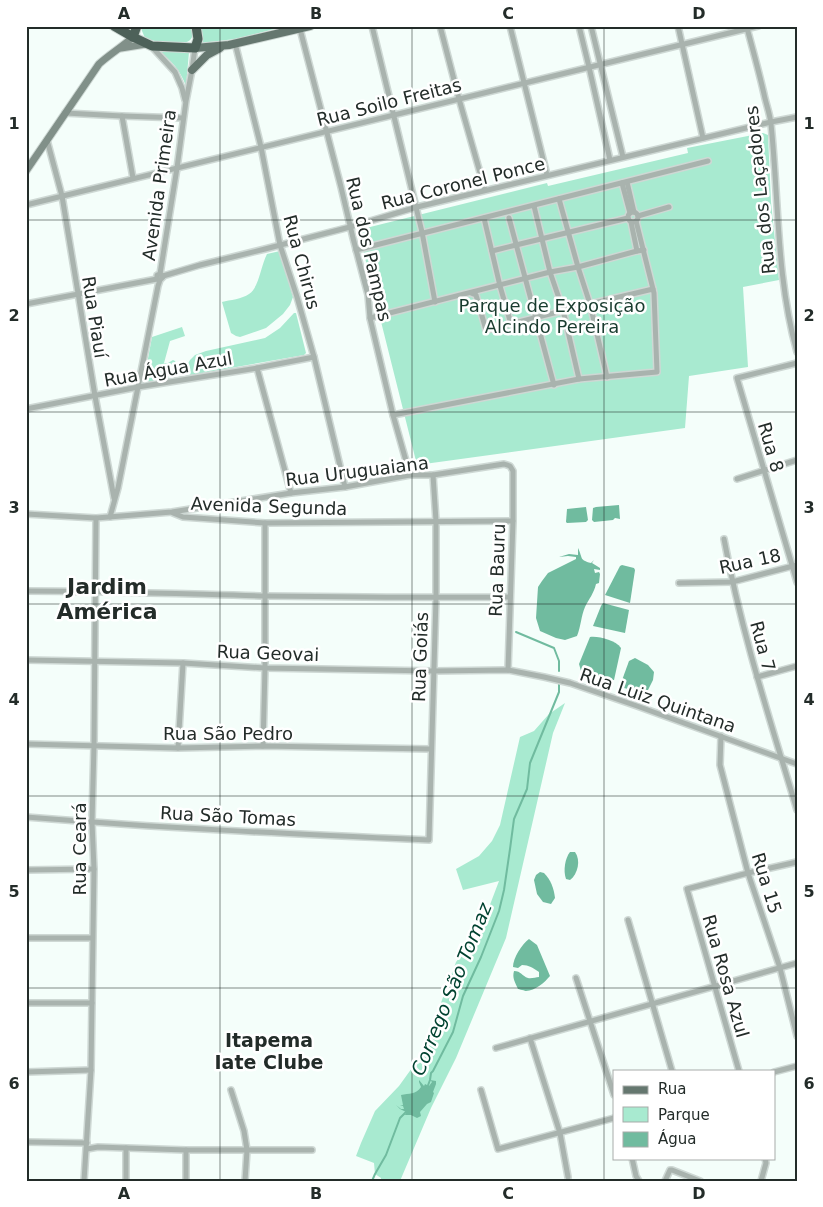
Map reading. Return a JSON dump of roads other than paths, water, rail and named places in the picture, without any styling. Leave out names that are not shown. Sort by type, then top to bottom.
[{"type":"highway","points":[[114,26],[136,31],[149,45],[195,48],[198,39],[196,26]]},
{"type":"main road","points":[[192,70],[214,50],[310,26]]},
{"type":"main road","points":[[195,48],[232,44]]},
{"type":"street","points":[[372,26],[417,207],[435,302]]},
{"type":"street","points":[[440,26],[485,190]]},
{"type":"street","points":[[510,26],[547,176]]},
{"type":"street","points":[[578,26],[610,160]]},
{"type":"street","points":[[591,26],[623,157]]},
{"type":"street","points":[[678,26],[703,138]]},
{"type":"street","name":"Rua Soilo Freitas","points":[[26,204],[747,27],[758,26]]},
{"type":"street","name":"Rua dos Laçadores","points":[[747,27],[771,122],[781,267],[793,340],[797,352]]},
{"type":"street","name":"Rua dos Pampas","points":[[300,29],[368,294],[370,318],[393,415],[410,475]]},
{"type":"street","points":[[121,48],[136,31]]},
{"type":"street","name":"Rua Chirus","points":[[232,44],[261,147],[280,245],[314,357],[345,487]]},
{"type":"street","points":[[26,171],[99,64],[106,57],[121,48],[149,45]]},
{"type":"street","name":"Avenida Primeira","points":[[149,45],[175,72],[186,101]]},
{"type":"street","name":"Avenida Primeira","points":[[110,517],[118,488],[160,277],[195,48]]},
{"type":"street","points":[[65,113],[183,118]]},
{"type":"street","points":[[122,116],[133,178]]},
{"type":"street","name":"Rua Coronel Ponce","points":[[26,304],[160,277],[350,227],[417,207],[797,117]]},
{"type":"street","name":"Rua Piauí","points":[[47,140],[62,196],[114,498]]},
{"type":"street","points":[[356,250],[708,161]]},
{"type":"street","points":[[393,415],[579,380],[657,372],[653,289],[644,250],[624,183]]},
{"type":"street","points":[[559,199],[590,304],[607,377]]},
{"type":"street","points":[[534,206],[579,380]]},
{"type":"street","points":[[492,250],[516,246],[669,207]]},
{"type":"street","points":[[633,217],[637,251]]},
{"type":"street","points":[[484,218],[511,324]]},
{"type":"street","points":[[509,218],[554,385]]},
{"type":"street","points":[[370,318],[644,250]]},
{"type":"street","points":[[471,293],[476,295],[486,330],[653,289]]},
{"type":"street","name":"Rua Água Azul","points":[[26,409],[138,387],[314,357]]},
{"type":"street","name":"Rua 8","points":[[797,363],[737,378],[794,566],[797,582]]},
{"type":"street","points":[[257,368],[291,493]]},
{"type":"street","points":[[736,479],[797,460]]},
{"type":"street","name":"Rua Uruguaiana","points":[[172,512],[291,493],[345,487],[410,475],[433,475],[504,464],[510,466],[513,471]]},
{"type":"street","name":"Rua Bauru","points":[[508,670],[513,471]]},
{"type":"street","name":"Rua Goiás","points":[[429,840],[430,749],[436,598],[436,521],[433,475]]},
{"type":"street","name":"Avenida Segunda","points":[[26,514],[96,518],[172,512],[184,518],[265,523],[513,521]]},
{"type":"street","name":"Rua Ceará","points":[[84,1181],[91,1070],[96,518]]},
{"type":"street","points":[[263,746],[265,523]]},
{"type":"street","name":"Rua 7","points":[[724,540],[732,582],[781,758]]},
{"type":"street","name":"Rua 18","points":[[679,583],[732,582],[794,566]]},
{"type":"street","points":[[26,591],[265,596],[510,597]]},
{"type":"street","name":"Rua Geovai","points":[[26,660],[183,663],[265,668],[433,671],[508,670]]},
{"type":"street","points":[[178,748],[183,663]]},
{"type":"street","points":[[757,677],[797,666]]},
{"type":"street","name":"Rua Luiz Quintana","points":[[508,670],[570,683],[797,764]]},
{"type":"street","name":"Rua 15","points":[[721,736],[720,765],[748,873],[780,968],[797,1036]]},
{"type":"street","name":"Rua São Pedro","points":[[26,744],[178,748],[263,746],[430,749]]},
{"type":"street","points":[[781,758],[797,810]]},
{"type":"street","name":"Rua São Tomas","points":[[26,817],[264,833],[429,840]]},
{"type":"street","points":[[748,873],[797,862]]},
{"type":"street","points":[[26,870],[94,869]]},
{"type":"street","name":"Rua Rosa Azul","points":[[739,1070],[686,889],[748,873]]},
{"type":"street","points":[[628,920],[672,1070]]},
{"type":"street","points":[[26,938],[92,938]]},
{"type":"street","points":[[496,1048],[797,964]]},
{"type":"street","points":[[576,978],[613,1092]]},
{"type":"street","points":[[26,1003],[92,1003]]},
{"type":"street","points":[[530,1038],[560,1133],[568,1177]]},
{"type":"street","points":[[776,1071],[797,1066]]},
{"type":"street","points":[[26,1072],[91,1070]]},
{"type":"street","points":[[231,1090],[244,1131],[247,1150],[246,1181]]},
{"type":"street","points":[[481,1090],[498,1149],[613,1118]]},
{"type":"street","points":[[26,1142],[186,1150],[312,1150]]},
{"type":"street","points":[[126,1148],[126,1181]]},
{"type":"street","points":[[186,1150],[186,1181]]},
{"type":"street","points":[[632,1160],[639,1181]]},
{"type":"street","points":[[761,1181],[766,1161]]},
{"type":"street","points":[[665,1181],[670,1170],[700,1181]]},
{"type":"water","points":[[619,505],[620,519],[615,518],[613,520],[594,522],[592,520],[593,508]]},
{"type":"water","points":[[586,507],[588,520],[586,522],[566,522],[567,509]]},
{"type":"water","points":[[578,548],[583,560],[591,563],[594,560],[592,563],[600,568],[600,570],[594,569],[595,573],[599,572],[600,574],[599,583],[596,584],[585,607],[577,636],[565,640],[540,631],[536,618],[538,587],[548,573],[576,559],[576,557],[568,556],[559,557],[569,554],[578,555]]},
{"type":"water","points":[[622,565],[634,568],[635,570],[630,603],[605,595]]},
{"type":"water","points":[[603,603],[629,610],[625,633],[593,626]]},
{"type":"water","points":[[590,637],[607,639],[621,648],[614,680],[597,678],[581,671],[579,664]]},
{"type":"water","points":[[635,658],[648,665],[654,672],[653,680],[648,690],[640,692],[624,688],[621,683],[629,661]]},
{"type":"water","points":[[570,852],[575,852],[577,855],[578,867],[570,880],[566,879],[565,869]]},
{"type":"water","points":[[540,872],[544,873],[553,888],[555,898],[551,904],[543,902],[537,894],[534,880]]},
{"type":"water","points":[[529,939],[537,945],[550,976],[536,988],[526,991],[518,989],[514,978],[514,971],[529,978],[539,977],[539,972],[522,965],[518,968],[513,967],[518,951]]},
{"type":"water","points":[[419,1080],[424,1086],[425,1084],[429,1086],[432,1082],[430,1080],[436,1081],[431,1102],[420,1112],[421,1116],[417,1118],[411,1115],[403,1115],[406,1112],[396,1105],[404,1109],[400,1105],[403,1105],[401,1095],[415,1093],[419,1090],[421,1087]]},
{"type":"waterway","name":"Corrego São Tomaz","points":[[516,632],[554,648],[559,661],[559,671]]},
{"type":"waterway","name":"Corrego São Tomaz","points":[[427,1088],[431,1073],[453,1032],[463,996],[499,911],[504,890],[514,819],[527,789],[530,763],[559,692],[559,682]]},
{"type":"waterway","name":"Corrego São Tomaz","points":[[372,1181],[386,1155],[400,1118],[408,1110]]},
{"type":"district","name":"Jardim América","points":[[107,598]]},
{"type":"district","name":"Itapema Iate Clube","points":[[269,1051]]},
{"type":"park label","name":"Parque de Exposição Alcindo Pereira","points":[[552,315]]}]
